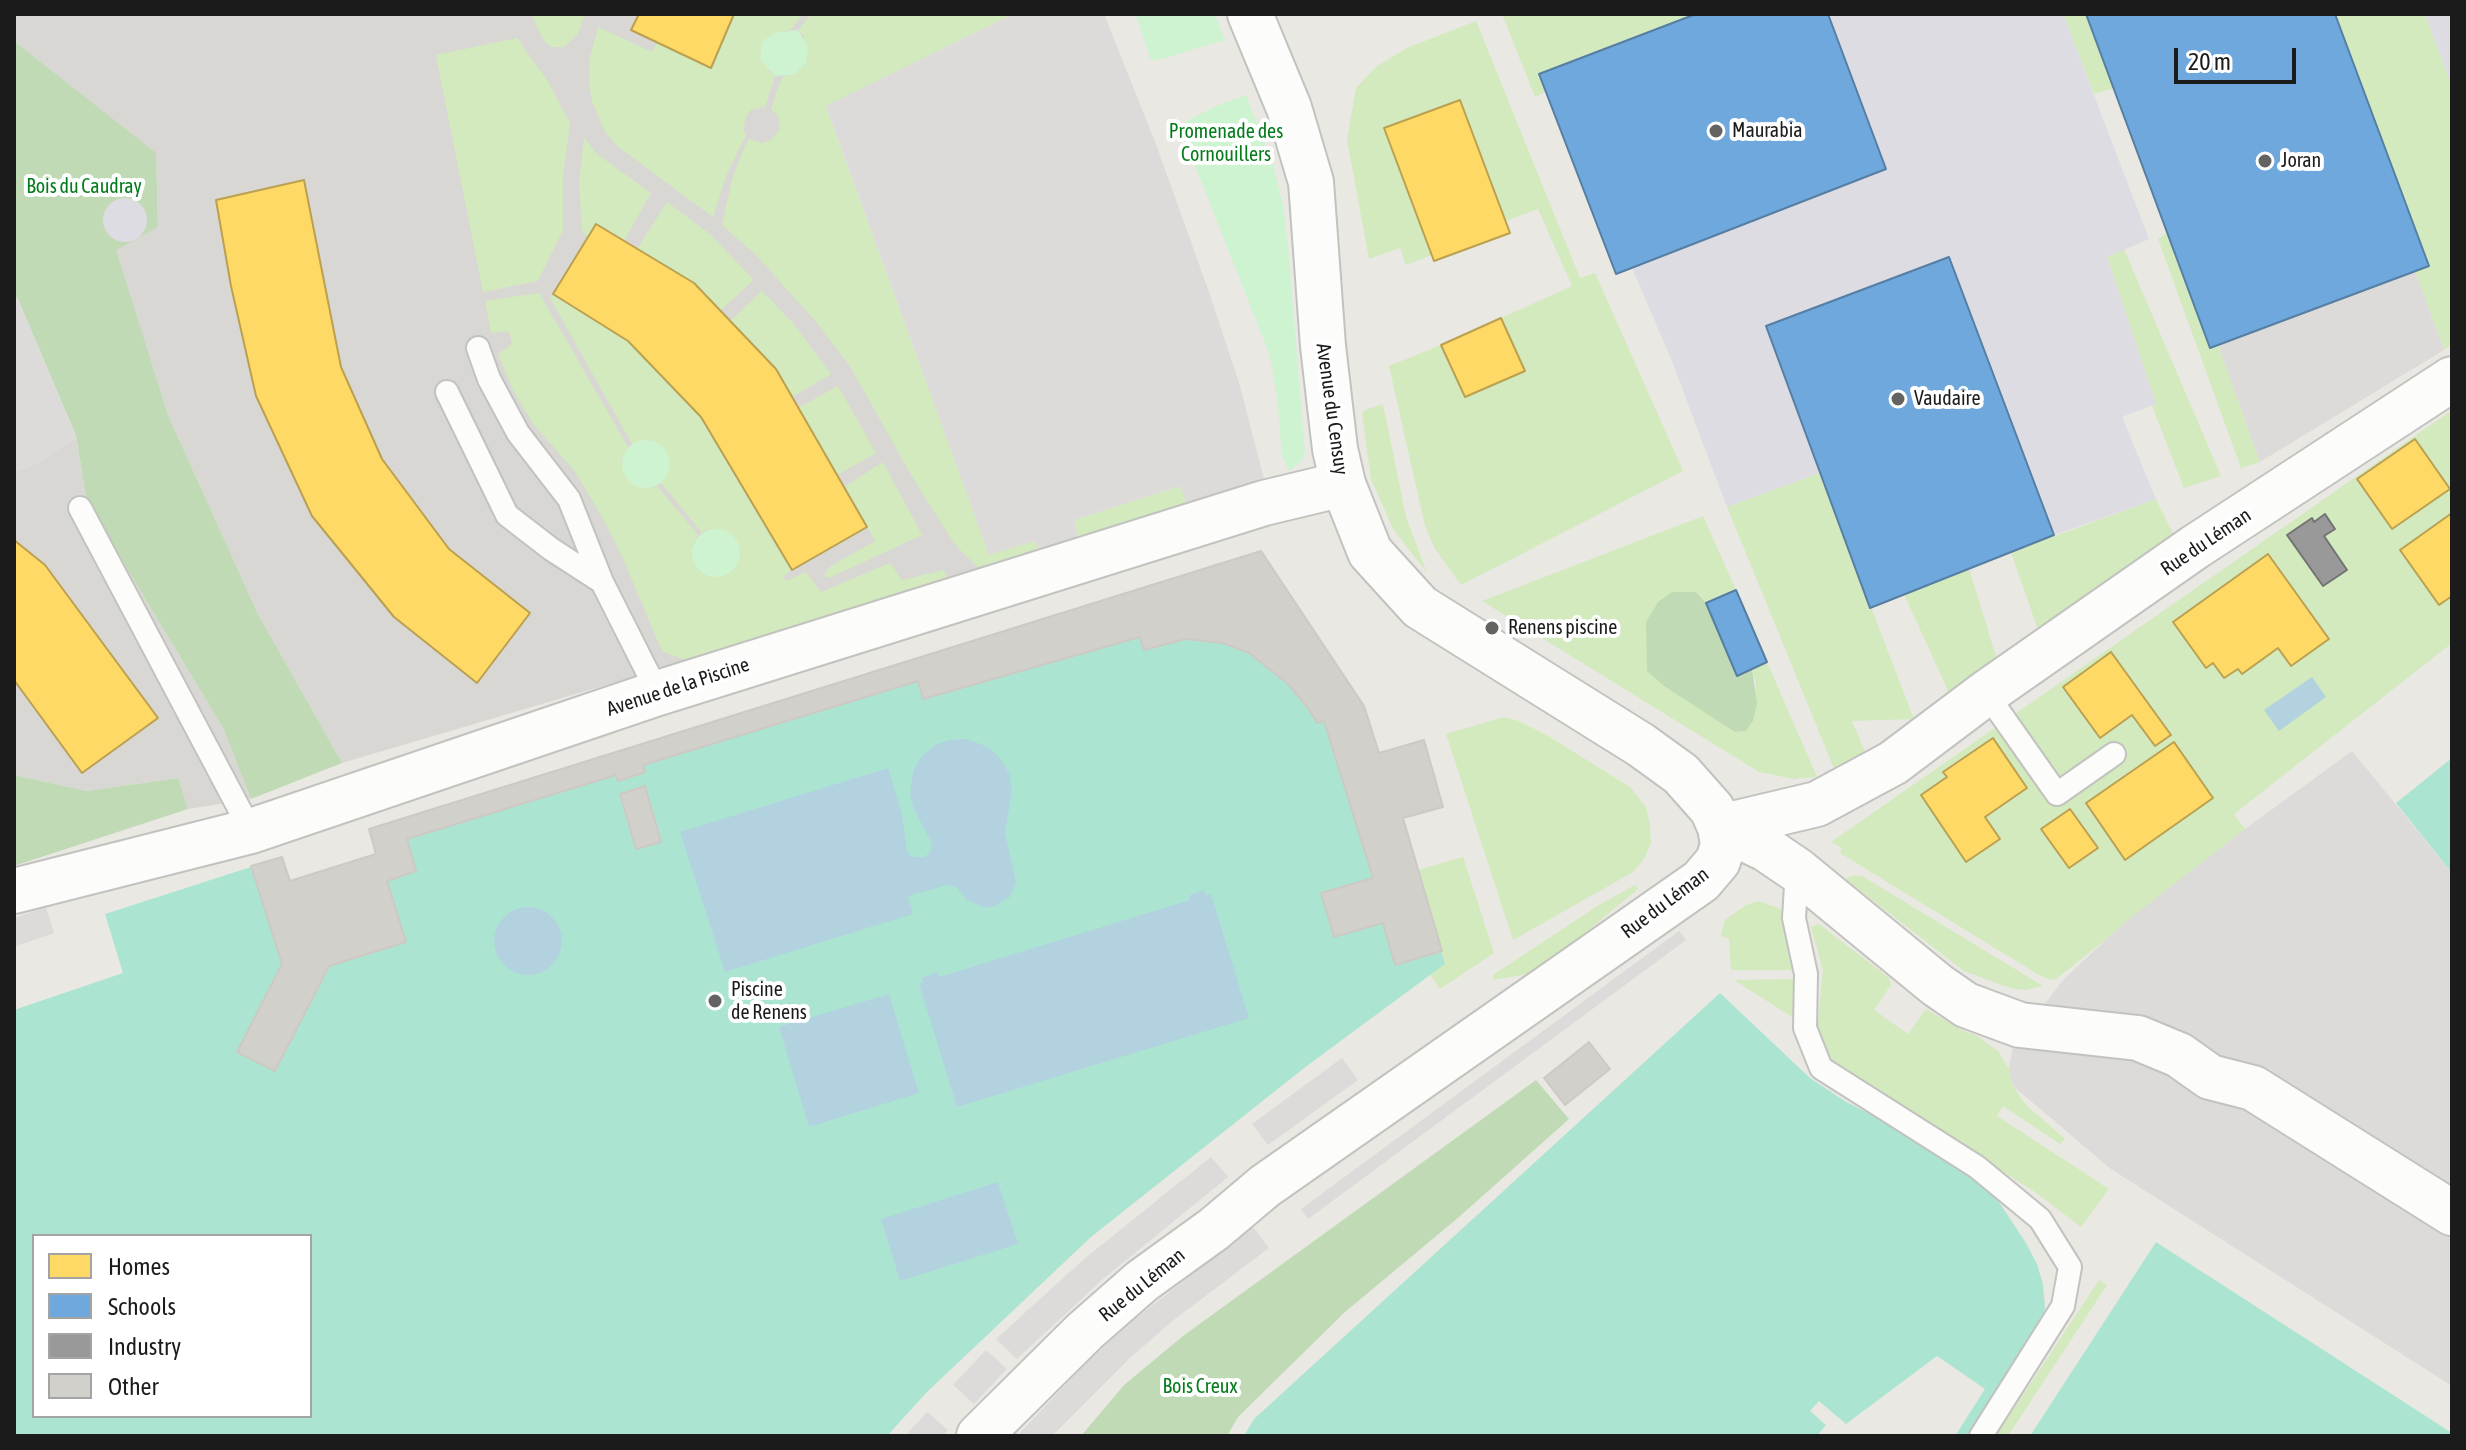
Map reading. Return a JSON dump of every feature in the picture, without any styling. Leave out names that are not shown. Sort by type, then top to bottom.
[{"type":"street","name":"Avenue du Censuy","points":[[1250,14],[1289,108],[1311,182],[1323,346],[1335,449],[1343,484],[1370,552],[1420,607],[1641,745],[1681,774],[1705,800],[1720,827]]},
{"type":"street","name":"Rue du Léman","points":[[979,1436],[1085,1331],[1142,1281],[1214,1229],[1265,1186],[1701,881],[1718,861],[1723,845],[1720,827],[1817,804],[1893,763],[1986,693],[2195,547],[2452,379]]},
{"type":"street","name":"Avenue de la Piscine","points":[[14,891],[251,831],[658,693],[1264,503],[1343,484]]},
{"type":"street","points":[[1720,827],[1766,849],[1797,870],[1937,985],[1966,1005],[2020,1025],[2138,1038],[2179,1055],[2210,1077],[2253,1088],[2452,1213]]},
{"type":"lane","points":[[478,348],[489,379],[518,433],[569,499],[602,582],[658,693]]},
{"type":"lane","points":[[447,392],[507,515],[551,549],[602,582]]},
{"type":"lane","points":[[80,508],[251,831]]},
{"type":"lane","points":[[1986,693],[2057,794],[2114,754]]},
{"type":"lane","points":[[1797,870],[1794,918],[1806,974],[1805,1028],[1821,1068],[1977,1167],[2040,1219],[2070,1267],[2063,1306],[1981,1436]]},
{"type":"shaded area","points":[[14,14],[989,14],[826,107],[992,571],[342,763],[258,614],[168,415],[115,250],[158,227],[156,154],[14,41]]},
{"type":"shaded area","points":[[1013,14],[1104,14],[1157,147],[1209,292],[1240,386],[1264,479],[1187,504],[1180,486],[1074,520],[1078,537],[1039,549],[1035,541],[989,555],[826,106]]},
{"type":"shaded area","points":[[1828,14],[2063,14],[2149,239],[2107,257],[2156,404],[2122,417],[2156,499],[2054,535],[1949,257],[1766,326],[1819,473],[1727,507],[1671,359],[1632,268],[1886,169]]},
{"type":"shaded area","points":[[2425,14],[2449,14],[2452,23],[2452,87]]},
{"type":"shaded area","points":[[125,198],[141,204],[147,220],[141,236],[125,242],[109,236],[103,220],[109,204]]},
{"type":"shaded area","points":[[2415,271],[2444,350],[2260,462],[2218,345]]},
{"type":"shaded area","points":[[17,297],[76,437],[40,462],[14,472],[14,298]]},
{"type":"shaded area","points":[[76,437],[87,502],[223,728],[251,799],[188,809],[177,778],[87,791],[14,775],[14,472],[40,462]]},
{"type":"shaded area","points":[[2352,751],[2452,873],[2452,1386],[2111,1169],[2013,1086],[2009,1069],[2013,1045],[2064,979],[2124,923]]},
{"type":"shaded area","points":[[46,907],[54,933],[14,947],[14,918]]},
{"type":"shaded area","points":[[1679,931],[1686,940],[1308,1219],[1301,1209]]},
{"type":"shaded area","points":[[1342,1058],[1358,1080],[1268,1145],[1252,1124]]},
{"type":"shaded area","points":[[1211,1157],[1228,1177],[1103,1279],[1017,1359],[996,1339],[1084,1259]]},
{"type":"shaded area","points":[[1253,1227],[1269,1248],[1175,1319],[1132,1356],[1052,1436],[1017,1436],[1091,1358],[1136,1318]]},
{"type":"shaded area","points":[[986,1350],[1007,1369],[974,1404],[953,1385]]},
{"type":"shaded area","points":[[927,1412],[948,1430],[943,1436],[905,1436]]},
{"type":"green space","points":[[531,14],[585,14],[578,34],[564,47],[551,47],[544,41]]},
{"type":"green space","points":[[734,14],[803,14],[790,31],[783,31],[769,71],[775,76],[765,107],[751,110],[746,116],[743,130],[746,135],[727,174],[713,217],[617,146],[605,132],[592,101],[589,61],[598,27],[652,52],[657,43],[711,68]]},
{"type":"green space","points":[[811,14],[1013,14],[826,107],[989,554],[1035,541],[1039,549],[978,567],[961,551],[910,473],[851,368],[819,325],[756,255],[722,225],[733,176],[749,139],[762,143],[771,140],[780,129],[778,116],[771,109],[782,77],[788,76],[804,37],[798,30]]},
{"type":"green space","points":[[1135,14],[1215,14],[1225,40],[1155,61],[1150,58]]},
{"type":"green space","points":[[1502,14],[1696,14],[1539,74],[1545,92],[1535,97]]},
{"type":"green space","points":[[2063,14],[2086,14],[2114,88],[2094,94]]},
{"type":"green space","points":[[2335,14],[2425,14],[2452,87],[2452,344],[2444,350],[2415,271],[2429,265]]},
{"type":"green space","points":[[1476,21],[1580,278],[1595,273],[1683,471],[1461,585],[1435,549],[1425,526],[1389,366],[1441,345],[1465,397],[1501,318],[1572,286],[1538,209],[1506,221],[1460,100],[1384,128],[1432,255],[1406,265],[1400,248],[1369,259],[1347,140],[1356,88],[1377,66],[1407,48]]},
{"type":"green space","points":[[798,30],[808,47],[806,63],[794,75],[775,76],[760,59],[762,42],[774,33]]},
{"type":"green space","points":[[517,38],[547,80],[570,123],[563,176],[563,230],[538,281],[483,292],[436,55]]},
{"type":"green space","name":"Bois du Caudray","points":[[14,41],[156,153],[158,227],[116,250],[168,415],[258,614],[342,763],[251,799],[223,728],[87,502],[76,436],[17,297],[14,298]]},
{"type":"green space","name":"Promenade des Cornouillers","points":[[1246,95],[1273,165],[1283,205],[1288,246],[1305,453],[1289,471],[1282,456],[1270,356],[1179,125]]},
{"type":"green space","points":[[584,137],[597,154],[651,193],[624,241],[596,224],[588,238],[582,230],[579,184]]},
{"type":"green space","points":[[667,202],[710,234],[754,280],[720,311],[694,283],[637,249]]},
{"type":"green space","points":[[2167,233],[2211,348],[2218,345],[2260,462],[2241,468],[2158,239]]},
{"type":"green space","points":[[2124,249],[2221,476],[2184,488],[2152,406],[2155,405],[2107,257]]},
{"type":"green space","points":[[762,291],[792,322],[831,374],[792,397],[730,321]]},
{"type":"green space","points":[[539,293],[628,447],[621,462],[653,488],[657,486],[698,535],[692,546],[727,575],[740,557],[706,530],[702,533],[661,483],[664,480],[661,445],[650,440],[632,444],[550,298],[553,294],[628,341],[701,417],[792,570],[783,577],[786,581],[806,572],[821,592],[890,563],[902,580],[944,570],[947,577],[697,657],[682,659],[662,651],[605,522],[574,470],[533,424],[513,390],[498,354],[512,344],[509,331],[491,333],[485,301]]},
{"type":"green space","points":[[838,386],[876,453],[837,475],[798,408]]},
{"type":"green space","points":[[1383,404],[1406,517],[1427,573],[1393,529],[1371,479],[1362,414]]},
{"type":"green space","points":[[2452,410],[2452,513],[2400,550],[2439,605],[2452,596],[2452,643],[2234,814],[2245,829],[2056,979],[2039,975],[1840,853],[1842,848],[1831,842]],"holes":[[[2415,439],[2449,489],[2392,529],[2357,479]],[[2325,515],[2324,536],[2346,569],[2323,586],[2287,535],[2311,519],[2314,522]],[[2269,554],[2329,639],[2291,666],[2278,648],[2242,674],[2238,669],[2224,678],[2213,663],[2205,668],[2174,622]],[[2112,653],[2170,735],[2155,746],[2132,715],[2100,738],[2063,687]],[[1993,738],[2027,787],[1985,817],[2000,839],[1966,861],[1921,795],[1947,777],[1943,772]],[[2070,809],[2098,848],[2070,868],[2041,829]]]},
{"type":"green space","points":[[646,440],[655,441],[663,447],[669,455],[669,473],[663,481],[655,487],[646,488],[637,487],[629,481],[623,473],[622,464],[623,455],[629,447],[637,441]]},
{"type":"green space","points":[[883,462],[922,535],[829,578],[825,576],[831,566],[875,541],[844,487]]},
{"type":"green space","points":[[1819,473],[1914,719],[1852,721],[1865,752],[1835,771],[1727,507]]},
{"type":"green space","points":[[1180,486],[1187,504],[1078,537],[1074,520]]},
{"type":"green space","points":[[2156,499],[2174,535],[2038,630],[2011,552]]},
{"type":"green space","points":[[1703,516],[1736,590],[1706,603],[1696,592],[1735,732],[1746,731],[1753,721],[1756,685],[1752,669],[1767,662],[1817,777],[1794,779],[1759,772],[1482,601]]},
{"type":"green space","points":[[716,529],[725,530],[733,536],[739,544],[739,562],[733,570],[725,576],[716,577],[707,576],[699,570],[693,562],[692,553],[693,544],[699,536],[707,530]]},
{"type":"green space","name":"Piscine de Renens","points":[[1261,551],[1364,706],[1379,753],[1424,740],[1443,807],[1403,818],[1445,964],[1308,1065],[1091,1237],[927,1392],[887,1436],[14,1436],[14,1010],[123,973],[105,914],[282,857],[290,881],[376,854],[369,829]]},
{"type":"green space","points":[[1969,568],[1997,660],[1949,693],[1904,594]]},
{"type":"green space","points":[[1672,592],[1696,592],[1706,603],[1737,675],[1752,669],[1757,704],[1753,721],[1746,731],[1735,732],[1664,686],[1647,671],[1646,622],[1658,602]]},
{"type":"green space","points":[[1504,717],[1550,737],[1630,787],[1646,807],[1651,843],[1644,859],[1633,872],[1513,940],[1446,734]]},
{"type":"green space","points":[[2452,758],[2452,873],[2396,803]]},
{"type":"green space","points":[[14,775],[87,791],[178,778],[188,809],[14,866]]},
{"type":"green space","points":[[1463,857],[1494,953],[1440,989],[1430,974],[1445,963],[1418,870]]},
{"type":"green space","points":[[1862,876],[2043,986],[2025,990],[2010,988],[1964,971],[1849,882],[1846,879]]},
{"type":"green space","points":[[1635,885],[1638,889],[1538,972],[1493,980],[1493,975]]},
{"type":"green space","points":[[1759,901],[1780,909],[1784,915],[1790,933],[1793,970],[1731,970],[1729,939],[1721,935],[1725,920],[1746,905]]},
{"type":"green space","points":[[1819,924],[1889,978],[1891,985],[1874,1010],[1908,1034],[1926,1009],[1961,1030],[1976,1035],[1998,1051],[2009,1069],[2013,1086],[2026,1105],[2065,1139],[2060,1144],[2003,1106],[1997,1116],[2109,1189],[2081,1227],[2035,1192],[1838,1066],[1828,1056],[1817,1030],[1823,970],[1811,927]]},
{"type":"green space","points":[[1793,979],[1795,1019],[1734,980]]},
{"type":"green space","points":[[1720,993],[1810,1078],[1846,1102],[1881,1119],[1983,1185],[1997,1199],[2026,1243],[2043,1284],[2043,1320],[1969,1436],[1955,1436],[1985,1389],[1937,1356],[1846,1424],[1819,1401],[1810,1411],[1826,1425],[1817,1436],[1244,1436],[1254,1419]]},
{"type":"green space","name":"Bois Creux","points":[[1536,1080],[1569,1119],[1459,1217],[1345,1312],[1238,1417],[1227,1436],[1081,1436],[1124,1385],[1183,1336]]},
{"type":"green space","points":[[2156,1242],[2452,1433],[2452,1436],[2030,1436]]},
{"type":"green space","points":[[2099,1280],[2107,1285],[2008,1436],[1996,1436]]},
{"type":"water","points":[[2312,677],[2326,697],[2279,731],[2264,710]]},
{"type":"water","points":[[967,739],[988,747],[1009,773],[1012,792],[1005,832],[1016,882],[1010,897],[985,908],[967,900],[956,887],[947,885],[908,896],[913,914],[725,972],[680,832],[888,768],[902,814],[907,851],[911,857],[924,857],[930,853],[932,844],[913,807],[910,794],[913,772],[921,757],[935,745]]},
{"type":"water","points":[[1204,890],[1206,896],[1211,894],[1249,1018],[957,1107],[919,984],[923,982],[922,978],[937,972],[939,977],[1190,900],[1190,895]]},
{"type":"water","points":[[521,907],[535,907],[547,912],[557,922],[562,941],[557,960],[547,970],[535,975],[521,975],[509,970],[499,960],[494,948],[494,934],[499,922],[509,912]]},
{"type":"water","points":[[889,994],[919,1093],[809,1127],[779,1027]]},
{"type":"water","points":[[998,1182],[1018,1244],[900,1281],[881,1219]]},
{"type":"building: Homes","points":[[639,14],[734,14],[711,68],[631,30]]},
{"type":"building: Homes","points":[[1460,100],[1510,233],[1434,261],[1384,128]]},
{"type":"building: Homes","points":[[304,180],[341,367],[382,459],[449,549],[530,613],[477,683],[394,617],[312,516],[256,396],[231,286],[216,200]]},
{"type":"building: Homes","points":[[596,224],[694,283],[776,369],[867,527],[792,570],[701,417],[628,341],[553,294]]},
{"type":"building: Homes","points":[[1501,318],[1525,371],[1465,397],[1441,345]]},
{"type":"building: Homes","points":[[2415,439],[2450,489],[2392,529],[2357,479]]},
{"type":"building: Homes","points":[[2452,513],[2452,596],[2439,605],[2400,550]]},
{"type":"building: Homes","points":[[14,540],[45,565],[158,718],[82,773],[14,680]]},
{"type":"building: Homes","points":[[2268,554],[2329,639],[2291,666],[2278,648],[2242,674],[2238,669],[2224,678],[2213,663],[2206,668],[2173,622]]},
{"type":"building: Homes","points":[[2111,652],[2171,735],[2155,746],[2132,715],[2100,738],[2063,687]]},
{"type":"building: Homes","points":[[1993,738],[2027,788],[1985,817],[2000,839],[1966,862],[1921,795],[1947,777],[1943,772]]},
{"type":"building: Homes","points":[[2174,742],[2213,798],[2125,860],[2086,803]]},
{"type":"building: Homes","points":[[2070,809],[2098,848],[2069,868],[2041,829]]},
{"type":"building: Schools","name":"Maurabia","points":[[1696,14],[1828,14],[1886,169],[1616,274],[1539,74]]},
{"type":"building: Schools","name":"Joran","points":[[2086,14],[2335,14],[2429,266],[2210,348]]},
{"type":"building: Schools","name":"Vaudaire","points":[[1949,257],[2054,535],[1870,608],[1766,326]]},
{"type":"building: Schools","points":[[1736,590],[1767,662],[1737,676],[1706,603]]},
{"type":"building: Industry","points":[[2325,514],[2335,529],[2324,536],[2347,570],[2323,586],[2287,535],[2312,518],[2314,522]]},
{"type":"building: Other","points":[[1261,551],[1364,706],[1379,753],[1424,740],[1443,807],[1403,818],[1442,951],[1395,965],[1383,923],[1334,937],[1321,893],[1373,878],[1324,721],[1317,723],[1287,683],[1249,653],[1223,643],[1186,639],[1144,650],[1140,637],[923,699],[918,681],[643,765],[645,772],[618,781],[616,775],[407,839],[416,871],[387,881],[406,942],[329,966],[275,1071],[237,1052],[282,964],[251,866],[282,857],[290,881],[376,854],[369,829]]},
{"type":"building: Other","points":[[645,786],[661,842],[636,849],[620,794]]},
{"type":"building: Other","points":[[1589,1042],[1610,1069],[1565,1105],[1544,1078]]},
{"type":"place","name":"Maurabia","points":[[1716,131]]},
{"type":"place","name":"Joran","points":[[2265,161]]},
{"type":"place","name":"Vaudaire","points":[[1898,399]]},
{"type":"place","name":"Renens piscine","points":[[1492,628]]},
{"type":"place","name":"Piscine de Renens","points":[[715,1001]]}]
